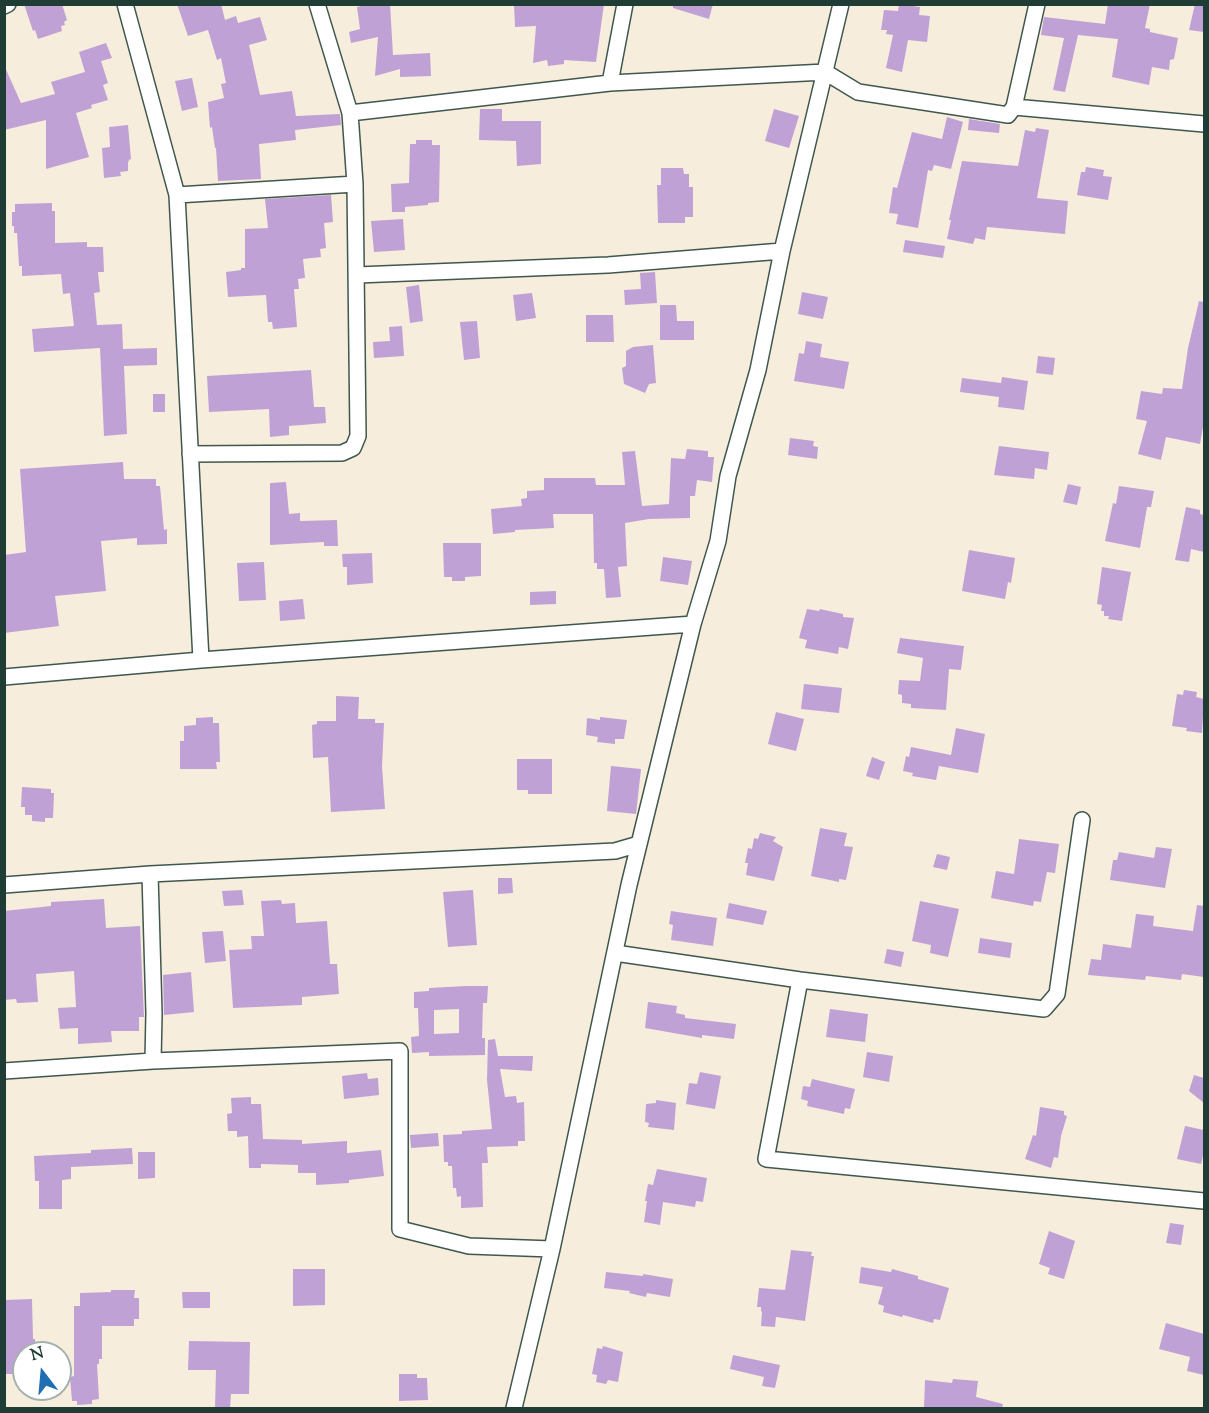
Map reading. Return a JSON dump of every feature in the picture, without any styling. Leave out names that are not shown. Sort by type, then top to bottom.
[{"type":"street","points":[[125,4],[177,195],[201,660]]},
{"type":"street","points":[[190,454],[342,453],[353,448],[358,436],[355,184],[350,113],[317,4]]},
{"type":"street","points":[[610,83],[625,4]]},
{"type":"street","points":[[514,1408],[552,1249],[639,844],[693,624],[717,541],[728,476],[758,370],[782,251],[841,4]]},
{"type":"street","points":[[350,113],[610,83],[825,72],[858,92],[1008,114],[1014,107],[1037,4]]},
{"type":"street","points":[[1014,107],[1204,124]]},
{"type":"street","points":[[177,195],[355,184]]},
{"type":"street","points":[[357,275],[608,265],[782,251]]},
{"type":"street","points":[[4,678],[201,660],[693,624]]},
{"type":"street","points":[[615,953],[800,980],[1044,1009],[1058,994],[1082,820]]},
{"type":"street","points":[[4,885],[150,874],[615,851],[639,844]]},
{"type":"street","points":[[150,874],[154,991],[153,1061]]},
{"type":"street","points":[[800,980],[766,1159],[1204,1202]]},
{"type":"street","points":[[4,1071],[153,1061],[400,1051],[400,1229],[469,1246],[552,1249]]},
{"type":"building","points":[[24,4],[62,4],[67,20],[64,22],[65,25],[61,26],[62,31],[38,39]]},
{"type":"building","points":[[177,4],[221,4],[225,20],[236,16],[238,23],[260,17],[267,40],[249,45],[260,95],[292,91],[296,116],[340,114],[341,125],[295,130],[296,140],[259,144],[261,179],[218,181],[216,148],[212,127],[210,128],[208,102],[224,98],[221,84],[226,83],[221,58],[217,60],[208,30],[188,36]]},
{"type":"building","points":[[370,4],[390,4],[393,55],[430,53],[431,76],[400,77],[400,69],[375,76],[378,37],[351,43],[349,32],[360,29],[357,7]]},
{"type":"building","points":[[514,4],[604,4],[596,62],[564,60],[564,64],[548,66],[547,60],[533,63],[536,26],[515,27]]},
{"type":"building","points":[[673,4],[713,4],[709,19],[673,8]]},
{"type":"building","points":[[899,4],[920,7],[919,15],[930,16],[927,42],[908,40],[902,72],[886,68],[893,35],[886,34],[887,30],[881,30],[884,10],[898,11]]},
{"type":"building","points":[[1108,4],[1150,4],[1145,28],[1150,29],[1150,32],[1178,38],[1174,59],[1170,60],[1169,70],[1152,67],[1149,85],[1112,77],[1118,39],[1078,35],[1065,92],[1053,90],[1064,38],[1041,35],[1044,17],[1105,24]]},
{"type":"building","points":[[1195,4],[1204,4],[1204,32],[1189,30]]},
{"type":"building","points":[[106,43],[112,58],[101,61],[108,83],[103,85],[108,100],[76,113],[89,157],[46,169],[46,120],[4,130],[4,65],[21,103],[55,94],[51,82],[85,72],[79,52]]},
{"type":"building","points":[[192,78],[198,107],[182,111],[175,81]]},
{"type":"building","points":[[480,109],[502,109],[502,121],[541,121],[541,164],[517,166],[516,141],[479,140]]},
{"type":"building","points":[[774,109],[799,116],[789,148],[765,141]]},
{"type":"building","points":[[947,117],[963,122],[951,169],[934,165],[932,171],[928,170],[918,228],[896,224],[898,214],[889,213],[893,187],[897,188],[912,132],[942,139]]},
{"type":"building","points":[[969,119],[1000,124],[999,133],[968,130]]},
{"type":"building","points":[[128,125],[131,159],[128,163],[128,171],[120,172],[121,176],[104,178],[102,148],[110,147],[109,127]]},
{"type":"building","points":[[1036,128],[1049,130],[1037,198],[1068,201],[1065,234],[987,227],[985,240],[975,238],[973,244],[947,239],[962,161],[1018,166],[1025,130],[1035,132]]},
{"type":"building","points":[[416,140],[432,140],[432,145],[440,145],[439,202],[405,207],[405,212],[392,212],[391,184],[409,183],[410,144],[416,144]]},
{"type":"building","points":[[1086,167],[1104,170],[1103,176],[1112,177],[1108,200],[1077,195],[1081,172],[1085,172]]},
{"type":"building","points":[[661,168],[683,168],[684,174],[689,174],[689,187],[693,187],[693,217],[685,217],[685,223],[658,223],[657,185],[661,185]]},
{"type":"building","points":[[331,195],[333,222],[324,223],[326,248],[320,249],[321,257],[303,259],[305,278],[298,279],[299,289],[294,289],[297,327],[273,329],[272,322],[268,322],[266,295],[228,297],[226,272],[245,268],[245,229],[268,228],[265,199]]},
{"type":"building","points":[[52,203],[52,211],[55,211],[55,243],[87,242],[87,247],[103,247],[104,272],[98,272],[100,292],[94,293],[97,325],[122,324],[123,349],[157,348],[157,365],[124,366],[127,434],[104,436],[100,348],[34,352],[32,329],[74,326],[70,293],[63,294],[61,274],[22,276],[22,266],[19,266],[17,233],[14,233],[14,226],[12,226],[12,212],[15,212],[15,204]]},
{"type":"building","points":[[403,219],[405,250],[374,252],[371,221]]},
{"type":"building","points":[[905,240],[945,246],[943,258],[903,252]]},
{"type":"building","points":[[655,272],[657,303],[625,305],[624,290],[641,289],[640,273]]},
{"type":"building","points":[[419,285],[423,321],[410,323],[406,287]]},
{"type":"building","points":[[802,292],[828,297],[823,319],[798,314]]},
{"type":"building","points":[[532,293],[536,318],[516,321],[513,295]]},
{"type":"building","points":[[1199,301],[1204,302],[1204,421],[1200,444],[1166,437],[1161,460],[1138,454],[1147,421],[1136,419],[1141,391],[1162,394],[1163,388],[1182,389],[1188,348]]},
{"type":"building","points":[[660,305],[676,305],[677,321],[694,321],[694,340],[660,340]]},
{"type":"building","points":[[586,315],[613,315],[614,342],[586,342]]},
{"type":"building","points":[[477,321],[480,358],[464,360],[460,322]]},
{"type":"building","points":[[402,326],[404,356],[374,358],[373,342],[390,341],[389,327]]},
{"type":"building","points":[[806,341],[822,344],[820,357],[849,362],[844,389],[794,381],[799,353],[804,354]]},
{"type":"building","points":[[653,345],[656,383],[649,384],[645,393],[624,384],[622,368],[626,366],[626,351],[633,347]]},
{"type":"building","points":[[1038,356],[1055,358],[1053,375],[1036,373]]},
{"type":"building","points":[[311,370],[314,407],[325,407],[326,423],[289,426],[289,435],[270,437],[269,409],[209,412],[207,376]]},
{"type":"building","points":[[1002,377],[1028,381],[1024,410],[998,407],[999,397],[960,392],[962,378],[1001,383]]},
{"type":"building","points":[[153,394],[165,394],[165,412],[153,412]]},
{"type":"building","points":[[790,438],[814,441],[813,446],[818,447],[817,459],[788,455]]},
{"type":"building","points":[[999,446],[1049,452],[1047,470],[1035,468],[1034,479],[994,475]]},
{"type":"building","points":[[687,449],[708,451],[708,457],[714,457],[712,482],[697,480],[695,496],[690,496],[690,518],[649,519],[625,523],[627,566],[618,567],[621,597],[606,598],[604,569],[597,569],[597,563],[594,563],[593,514],[553,514],[554,528],[515,530],[515,532],[493,534],[491,509],[522,506],[521,499],[527,498],[527,491],[544,490],[544,478],[595,478],[596,485],[625,485],[622,452],[635,451],[642,506],[669,504],[671,458],[685,459]]},
{"type":"building","points":[[123,462],[124,479],[156,479],[156,486],[160,486],[167,544],[137,545],[137,538],[101,541],[106,591],[55,596],[59,626],[4,633],[4,555],[26,552],[20,469]]},
{"type":"building","points":[[286,482],[289,514],[300,513],[300,521],[337,520],[338,546],[324,546],[324,542],[270,545],[270,483]]},
{"type":"building","points":[[1068,484],[1081,487],[1077,505],[1063,502]]},
{"type":"building","points":[[1119,486],[1154,491],[1151,507],[1147,507],[1140,548],[1105,541]]},
{"type":"building","points":[[1186,507],[1200,510],[1200,514],[1204,515],[1204,552],[1191,549],[1189,562],[1175,560]]},
{"type":"building","points":[[443,543],[481,543],[481,576],[465,577],[465,581],[452,581],[452,577],[444,577]]},
{"type":"building","points":[[969,550],[1015,558],[1011,583],[1008,582],[1005,599],[962,591]]},
{"type":"building","points":[[372,553],[373,583],[347,585],[347,567],[343,567],[342,554]]},
{"type":"building","points":[[663,557],[692,561],[688,585],[660,581]]},
{"type":"building","points":[[264,562],[266,600],[239,601],[237,563]]},
{"type":"building","points":[[1102,567],[1131,572],[1122,621],[1108,619],[1109,616],[1104,616],[1104,611],[1101,611],[1102,605],[1097,604]]},
{"type":"building","points":[[556,591],[556,604],[530,605],[530,592]]},
{"type":"building","points":[[303,599],[305,619],[280,621],[279,601]]},
{"type":"building","points":[[807,609],[819,611],[820,609],[843,614],[843,617],[854,618],[848,649],[839,647],[838,654],[805,648],[807,640],[799,638]]},
{"type":"building","points":[[900,638],[964,646],[961,670],[949,669],[946,710],[911,708],[911,704],[902,703],[902,695],[898,694],[899,680],[920,681],[923,658],[897,653]]},
{"type":"building","points":[[804,684],[842,688],[839,713],[801,709]]},
{"type":"building","points":[[1184,690],[1197,692],[1196,697],[1204,699],[1202,733],[1172,726],[1177,694],[1183,695]]},
{"type":"building","points":[[336,696],[359,697],[358,719],[375,719],[375,723],[384,723],[382,766],[385,809],[331,812],[328,757],[313,758],[312,725],[317,724],[317,721],[336,721]]},
{"type":"building","points":[[776,712],[804,719],[796,751],[768,744]]},
{"type":"building","points":[[213,717],[213,723],[219,723],[220,762],[216,762],[217,769],[180,769],[180,741],[184,741],[184,726],[196,725],[196,718]]},
{"type":"building","points":[[600,717],[627,720],[624,739],[615,739],[615,744],[597,742],[598,737],[586,735],[587,718],[600,720]]},
{"type":"building","points":[[956,728],[985,734],[978,773],[939,766],[936,780],[912,776],[913,773],[903,771],[906,756],[909,757],[911,747],[951,755]]},
{"type":"building","points":[[872,757],[885,762],[879,780],[866,776]]},
{"type":"building","points":[[517,759],[552,759],[552,794],[528,794],[528,790],[517,790]]},
{"type":"building","points":[[611,766],[641,769],[636,814],[607,811]]},
{"type":"building","points":[[22,787],[51,789],[51,793],[54,793],[53,818],[45,818],[45,822],[32,821],[32,815],[25,815],[25,807],[21,807]]},
{"type":"building","points":[[820,828],[847,833],[844,846],[853,847],[846,880],[839,879],[839,882],[811,876]]},
{"type":"building","points":[[760,833],[776,837],[773,841],[783,847],[774,881],[746,875],[748,863],[745,863],[748,848],[752,849],[754,838],[758,839]]},
{"type":"building","points":[[1019,839],[1059,844],[1055,873],[1047,872],[1041,902],[1034,901],[1033,906],[991,898],[996,871],[1014,874]]},
{"type":"building","points":[[1156,847],[1172,849],[1165,888],[1110,880],[1113,860],[1117,860],[1119,852],[1154,858]]},
{"type":"building","points":[[937,854],[950,857],[947,870],[933,867]]},
{"type":"building","points":[[498,878],[512,878],[513,893],[498,894]]},
{"type":"building","points":[[242,890],[244,905],[224,906],[222,891]]},
{"type":"building","points":[[473,890],[477,945],[448,947],[443,892]]},
{"type":"building","points":[[104,899],[106,928],[140,926],[144,1017],[139,1017],[139,1031],[111,1031],[112,1042],[78,1044],[78,1028],[60,1029],[58,1008],[76,1007],[74,971],[36,974],[38,1002],[17,1003],[16,999],[4,1000],[4,911],[51,906],[51,902]]},
{"type":"building","points":[[281,900],[282,904],[295,903],[296,923],[327,921],[330,964],[337,964],[339,994],[302,997],[302,1005],[233,1008],[229,950],[252,949],[251,936],[264,936],[261,901]]},
{"type":"building","points":[[920,901],[959,909],[948,957],[930,953],[931,945],[912,941]]},
{"type":"building","points":[[729,903],[767,911],[763,925],[726,918]]},
{"type":"building","points":[[1197,905],[1204,906],[1204,977],[1182,974],[1181,980],[1146,976],[1145,980],[1088,975],[1091,959],[1101,960],[1103,944],[1131,948],[1136,914],[1154,916],[1153,926],[1193,931]]},
{"type":"building","points":[[671,911],[717,918],[713,946],[671,940],[673,925],[669,924]]},
{"type":"building","points":[[223,931],[226,961],[205,963],[202,932]]},
{"type":"building","points":[[980,938],[1012,943],[1010,958],[978,953]]},
{"type":"building","points":[[887,949],[904,952],[901,967],[884,963]]},
{"type":"building","points":[[191,972],[194,1012],[164,1015],[163,975]]},
{"type":"building","points":[[488,986],[487,1003],[483,1003],[482,1038],[485,1038],[485,1055],[429,1056],[429,1052],[412,1053],[411,1037],[419,1036],[418,1008],[414,1008],[414,992],[429,991],[429,988]],"holes":[[[459,1009],[459,1033],[434,1034],[434,1010]]]},
{"type":"building","points":[[648,1002],[677,1006],[676,1013],[685,1015],[685,1018],[736,1024],[734,1039],[702,1035],[702,1038],[645,1028]]},
{"type":"building","points":[[830,1009],[868,1014],[865,1042],[826,1037]]},
{"type":"building","points":[[495,1039],[498,1056],[533,1056],[532,1071],[500,1069],[505,1097],[516,1096],[517,1103],[524,1102],[525,1141],[518,1141],[518,1146],[487,1147],[488,1163],[482,1163],[483,1207],[461,1208],[461,1196],[457,1197],[456,1188],[453,1188],[452,1166],[444,1162],[443,1135],[492,1129],[487,1080],[488,1040]]},
{"type":"building","points":[[867,1052],[893,1056],[889,1082],[863,1077]]},
{"type":"building","points":[[700,1072],[721,1076],[715,1109],[686,1104],[689,1083],[697,1084]]},
{"type":"building","points":[[367,1073],[368,1079],[378,1078],[379,1095],[344,1099],[342,1076]]},
{"type":"building","points":[[1194,1075],[1204,1078],[1204,1103],[1189,1091]]},
{"type":"building","points":[[812,1079],[855,1089],[850,1109],[845,1108],[844,1114],[807,1106],[808,1101],[801,1099],[803,1086],[810,1087]]},
{"type":"building","points":[[251,1097],[251,1104],[261,1104],[263,1139],[302,1140],[302,1144],[347,1141],[347,1153],[381,1150],[384,1176],[349,1180],[349,1183],[316,1185],[316,1173],[298,1173],[298,1165],[261,1164],[261,1168],[249,1168],[248,1136],[237,1137],[237,1131],[228,1131],[227,1114],[232,1113],[231,1098]]},
{"type":"building","points":[[656,1100],[676,1103],[674,1130],[648,1127],[649,1123],[645,1122],[646,1104],[656,1103]]},
{"type":"building","points":[[1040,1107],[1064,1111],[1064,1115],[1067,1116],[1058,1158],[1054,1157],[1051,1168],[1025,1159],[1033,1135],[1036,1136]]},
{"type":"building","points":[[1185,1126],[1204,1130],[1204,1152],[1201,1164],[1177,1159]]},
{"type":"building","points":[[438,1133],[439,1146],[411,1148],[410,1135]]},
{"type":"building","points":[[132,1148],[133,1164],[71,1167],[71,1179],[62,1180],[62,1209],[39,1209],[39,1181],[35,1181],[34,1156]]},
{"type":"building","points":[[138,1152],[155,1152],[155,1178],[138,1179]]},
{"type":"building","points":[[657,1169],[707,1178],[703,1202],[696,1201],[695,1207],[663,1202],[660,1225],[644,1222],[648,1184],[653,1185]]},
{"type":"building","points":[[1170,1223],[1184,1225],[1181,1245],[1166,1243]]},
{"type":"building","points":[[1049,1231],[1075,1241],[1064,1279],[1048,1274],[1050,1268],[1039,1264]]},
{"type":"building","points":[[791,1250],[812,1252],[811,1256],[814,1256],[805,1321],[776,1317],[775,1327],[761,1326],[761,1307],[757,1307],[759,1288],[785,1290]]},
{"type":"building","points":[[861,1267],[891,1272],[892,1269],[949,1288],[940,1320],[934,1319],[933,1323],[883,1312],[884,1306],[878,1304],[883,1287],[859,1283]]},
{"type":"building","points":[[293,1269],[325,1269],[325,1305],[293,1306]]},
{"type":"building","points":[[606,1272],[643,1276],[643,1274],[673,1279],[670,1297],[647,1293],[646,1297],[629,1293],[630,1291],[604,1288]]},
{"type":"building","points":[[111,1290],[135,1290],[134,1298],[139,1298],[139,1319],[134,1319],[134,1326],[102,1326],[102,1359],[99,1359],[99,1364],[97,1364],[99,1399],[92,1400],[92,1404],[77,1405],[77,1401],[72,1401],[74,1306],[80,1306],[80,1293],[111,1292]]},
{"type":"building","points":[[182,1292],[210,1292],[210,1308],[183,1308]]},
{"type":"building","points":[[32,1299],[33,1339],[35,1341],[12,1341],[12,1374],[4,1374],[4,1300]]},
{"type":"building","points":[[1166,1323],[1204,1334],[1204,1375],[1187,1371],[1190,1357],[1159,1349]]},
{"type":"building","points":[[189,1341],[250,1342],[249,1394],[231,1394],[230,1408],[215,1408],[216,1370],[188,1370]]},
{"type":"building","points":[[603,1346],[623,1352],[618,1382],[608,1380],[606,1384],[596,1382],[597,1375],[592,1374],[597,1348],[602,1349]]},
{"type":"building","points":[[733,1355],[780,1365],[775,1388],[762,1386],[764,1377],[730,1369]]},
{"type":"building","points":[[399,1374],[417,1374],[417,1378],[427,1378],[428,1400],[399,1401]]},
{"type":"building","points":[[953,1379],[978,1381],[976,1397],[1003,1404],[1002,1408],[924,1408],[925,1380],[952,1383]]}]
